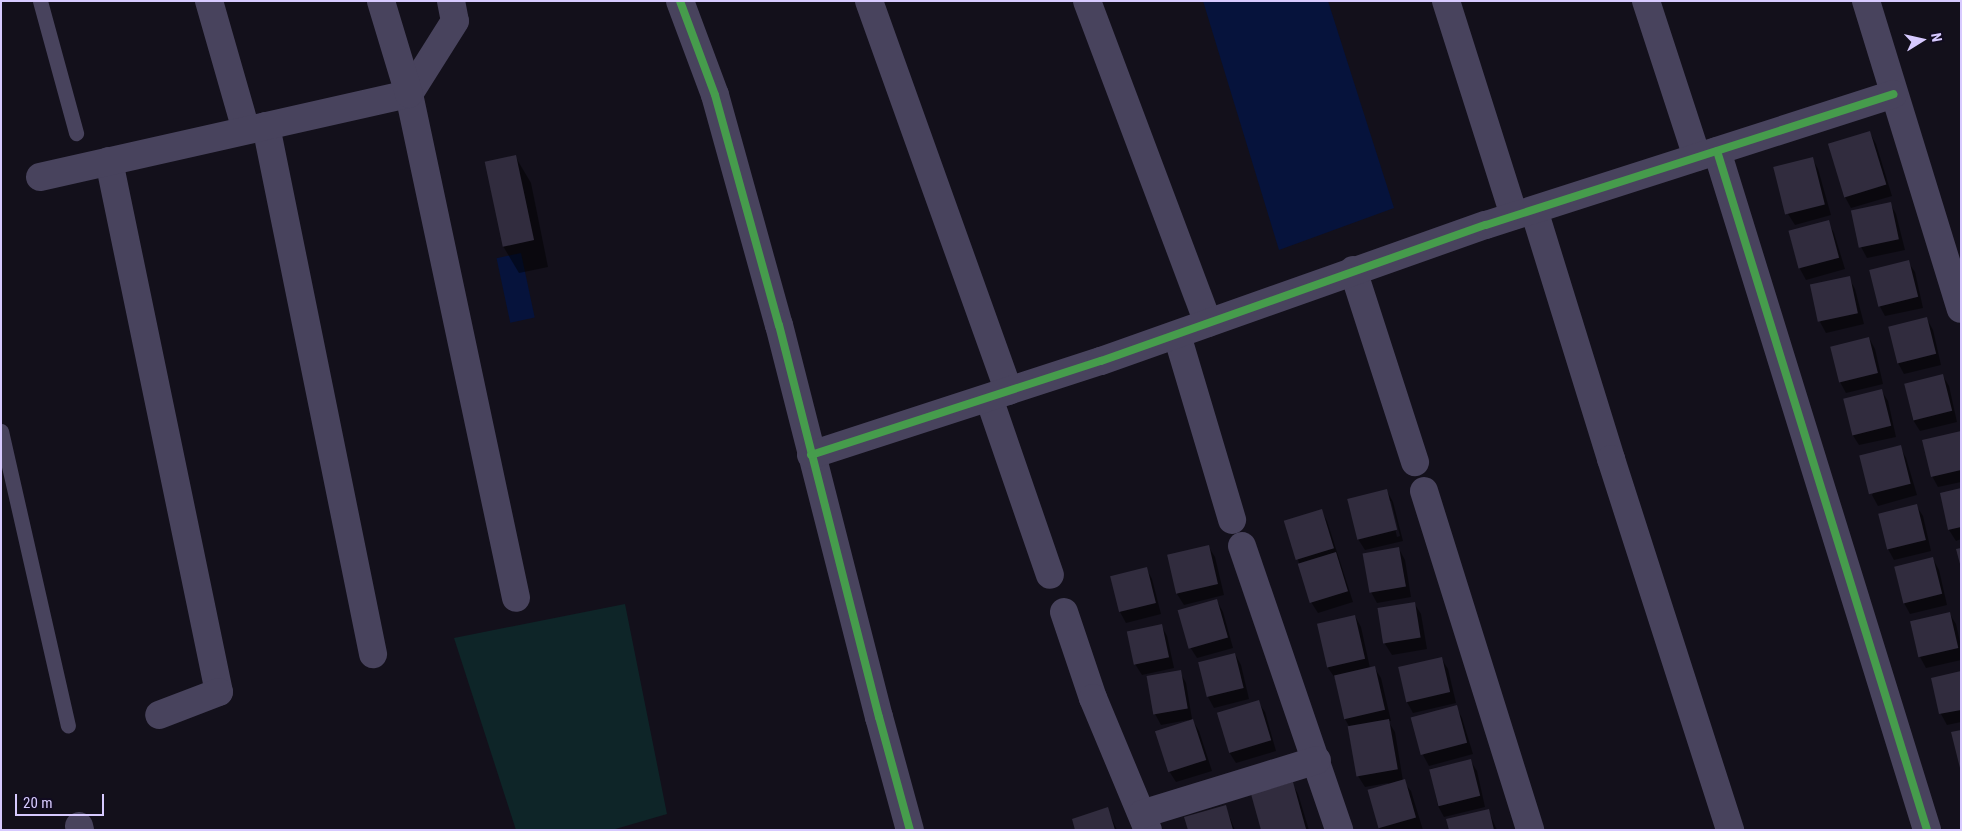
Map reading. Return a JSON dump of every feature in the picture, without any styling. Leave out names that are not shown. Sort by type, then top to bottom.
[{"type":"street","points":[[209,1],[256,128],[373,654]]},
{"type":"street","points":[[380,1],[408,94],[516,598]]},
{"type":"street","points":[[40,176],[408,94],[455,21],[451,1]]},
{"type":"street","points":[[680,1],[715,95],[779,324],[811,455],[910,830]]},
{"type":"street","points":[[869,1],[999,395],[1050,575]]},
{"type":"street","points":[[1087,1],[1208,323]]},
{"type":"street","points":[[1446,1],[1524,213],[1611,459],[1730,830]]},
{"type":"street","points":[[1646,1],[1707,154],[1928,830]]},
{"type":"street","points":[[1866,1],[1893,94],[1961,309]]},
{"type":"street","points":[[811,455],[999,395],[1176,335],[1353,270],[1893,94]]},
{"type":"street","points":[[109,161],[219,692],[159,715]]},
{"type":"street","points":[[1353,270],[1415,462]]},
{"type":"street","points":[[1176,335],[1232,520]]},
{"type":"street","points":[[1424,491],[1530,830]]},
{"type":"street","points":[[1242,546],[1340,830]]},
{"type":"street","points":[[1064,612],[1092,698],[1145,822],[1317,760]]},
{"type":"lane","points":[[40,1],[76,133]]},
{"type":"lane","points":[[1,430],[68,725]]},
{"type":"green space","points":[[625,604],[667,814],[612,830],[516,830],[454,638]]},
{"type":"water","points":[[1203,1],[1328,1],[1394,208],[1279,250]]},
{"type":"water","points":[[521,253],[535,318],[510,323],[497,258]]},
{"type":"building","points":[[1870,131],[1886,185],[1844,197],[1828,144]]},
{"type":"building","points":[[516,155],[534,240],[503,247],[485,162]]},
{"type":"building","points":[[1813,157],[1825,205],[1785,214],[1773,167]]},
{"type":"building","points":[[1891,202],[1899,239],[1859,248],[1851,211]]},
{"type":"building","points":[[1829,220],[1839,258],[1799,269],[1788,231]]},
{"type":"building","points":[[1909,260],[1918,297],[1878,307],[1869,270]]},
{"type":"building","points":[[1850,276],[1858,313],[1818,322],[1810,285]]},
{"type":"building","points":[[1927,317],[1936,354],[1897,364],[1888,327]]},
{"type":"building","points":[[1869,337],[1878,373],[1839,383],[1830,347]]},
{"type":"building","points":[[1943,374],[1952,411],[1913,421],[1904,384]]},
{"type":"building","points":[[1882,389],[1891,426],[1852,436],[1843,399]]},
{"type":"building","points":[[1961,431],[1961,470],[1931,477],[1922,440]]},
{"type":"building","points":[[1901,445],[1911,484],[1869,494],[1859,455]]},
{"type":"building","points":[[1961,488],[1961,527],[1948,530],[1940,493]]},
{"type":"building","points":[[1387,489],[1397,530],[1357,540],[1347,499]]},
{"type":"building","points":[[1917,504],[1926,540],[1887,550],[1878,514]]},
{"type":"building","points":[[1322,509],[1334,548],[1296,560],[1284,521]]},
{"type":"building","points":[[1209,545],[1218,584],[1176,594],[1167,555]]},
{"type":"building","points":[[1399,547],[1406,586],[1370,593],[1363,553]]},
{"type":"building","points":[[1961,548],[1961,564],[1960,564],[1956,549]]},
{"type":"building","points":[[1336,552],[1348,591],[1310,603],[1298,564]]},
{"type":"building","points":[[1933,557],[1942,594],[1903,604],[1894,567]]},
{"type":"building","points":[[1147,567],[1156,603],[1119,612],[1110,576]]},
{"type":"building","points":[[1217,599],[1228,637],[1189,649],[1178,610]]},
{"type":"building","points":[[1415,602],[1421,638],[1383,644],[1377,608]]},
{"type":"building","points":[[1950,612],[1958,648],[1918,657],[1910,621]]},
{"type":"building","points":[[1355,615],[1365,659],[1327,668],[1317,624]]},
{"type":"building","points":[[1162,624],[1169,657],[1134,665],[1127,631]]},
{"type":"building","points":[[1235,653],[1244,688],[1207,697],[1198,662]]},
{"type":"building","points":[[1442,657],[1450,692],[1406,702],[1398,667]]},
{"type":"building","points":[[1375,666],[1385,710],[1344,719],[1334,675]]},
{"type":"building","points":[[1181,670],[1188,708],[1153,714],[1147,676]]},
{"type":"building","points":[[1961,671],[1961,710],[1939,714],[1931,678]]},
{"type":"building","points":[[1259,700],[1271,740],[1229,753],[1217,713]]},
{"type":"building","points":[[1457,705],[1467,743],[1421,755],[1411,717]]},
{"type":"building","points":[[1193,719],[1206,760],[1168,772],[1155,731]]},
{"type":"building","points":[[1389,719],[1398,769],[1356,777],[1348,726]]},
{"type":"building","points":[[1961,730],[1961,768],[1960,768],[1951,732]]},
{"type":"building","points":[[1471,759],[1480,796],[1438,806],[1429,769]]},
{"type":"building","points":[[1405,779],[1416,817],[1379,828],[1368,790]]},
{"type":"building","points":[[1293,782],[1306,829],[1261,830],[1251,794]]},
{"type":"building","points":[[1226,805],[1233,830],[1188,830],[1184,817]]},
{"type":"building","points":[[1108,807],[1115,830],[1075,830],[1072,819]]},
{"type":"building","points":[[1489,809],[1494,830],[1449,830],[1446,819]]},
{"type":"cycle path","points":[[680,1],[715,95],[779,325],[879,717],[910,830]]},
{"type":"cycle path","points":[[811,455],[1101,361],[1486,225],[1893,94]]},
{"type":"cycle path","points":[[1717,151],[1927,830]]}]
